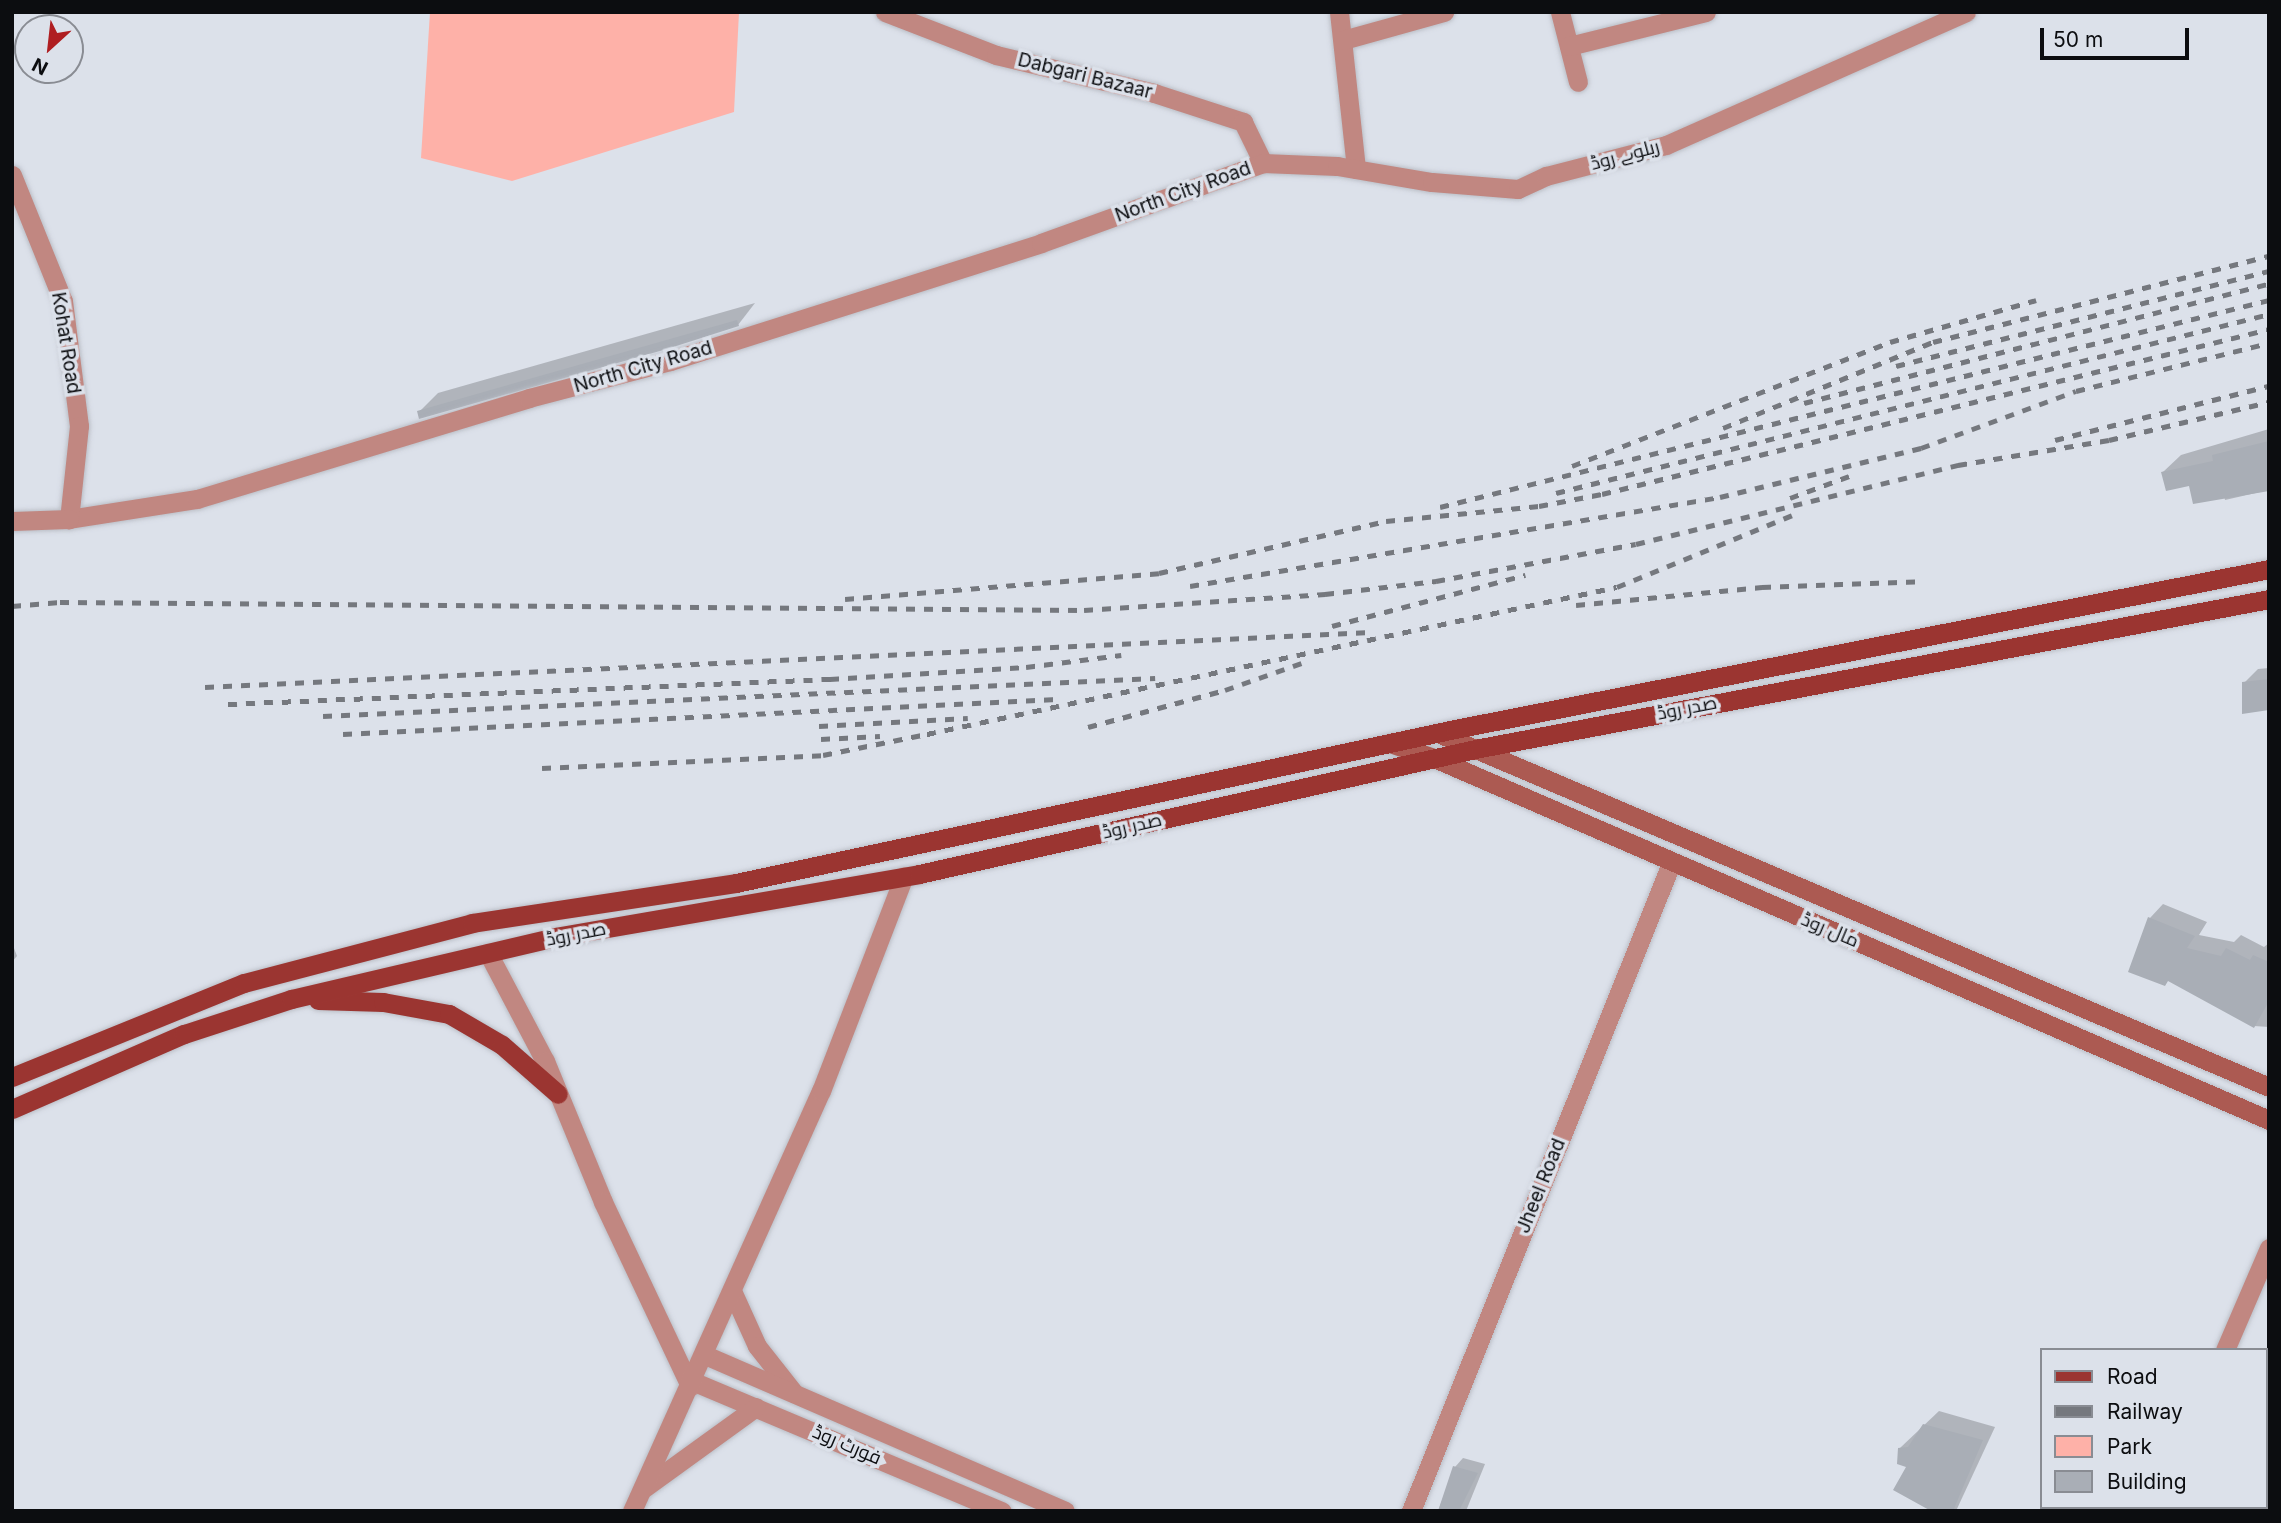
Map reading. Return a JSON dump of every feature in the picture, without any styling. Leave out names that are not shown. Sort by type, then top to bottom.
[{"type":"main road","name":"صدر روڈ","points":[[12,1077],[244,983],[472,923],[736,883],[1438,733],[2269,569]]},
{"type":"main road","name":"صدر روڈ","points":[[12,1109],[184,1034],[291,999],[488,953],[904,876],[1480,748],[2269,599]]},
{"type":"main road","name":"مال روڈ","points":[[1438,733],[1480,748],[2269,1087]]},
{"type":"main road","name":"مال روڈ","points":[[1390,743],[1434,758],[2269,1120]]},
{"type":"main road","points":[[291,999],[383,1002],[449,1013],[502,1045],[558,1094]]},
{"type":"street","name":"Dabgari Bazaar","points":[[885,12],[996,55],[1154,93],[1243,122],[1263,163]]},
{"type":"street","points":[[1339,12],[1356,169]]},
{"type":"street","points":[[1343,40],[1444,12]]},
{"type":"street","points":[[1560,12],[1578,82]]},
{"type":"street","points":[[1569,46],[1706,12]]},
{"type":"street","name":"ریلوے روڈ","points":[[1263,163],[1356,169],[1518,189],[1546,176],[1666,145],[1966,12]]},
{"type":"street","name":"North City Road","points":[[12,521],[69,519],[197,499],[529,398],[670,361],[1041,243],[1263,163]]},
{"type":"street","name":"Kohat Road","points":[[12,175],[62,301],[79,426],[69,519]]},
{"type":"street","name":"Jheel Road","points":[[1411,1511],[1672,861]]},
{"type":"street","points":[[632,1511],[733,1293],[821,1091],[904,876]]},
{"type":"street","points":[[488,953],[558,1094],[603,1202],[691,1384]]},
{"type":"street","points":[[2226,1348],[2269,1248]]},
{"type":"street","points":[[733,1293],[757,1346],[794,1394]]},
{"type":"street","name":"فورٹ روڈ","points":[[705,1355],[1065,1511]]},
{"type":"street","name":"فورٹ روڈ","points":[[691,1384],[757,1407],[1002,1511]]},
{"type":"street","points":[[641,1490],[757,1407]]},
{"type":"green space","points":[[430,12],[739,12],[734,112],[512,181],[421,158]]},
{"type":"building","points":[[737,320],[739,326],[667,349],[419,419],[417,411]]},
{"type":"building","points":[[2269,441],[2269,491],[2193,504],[2189,486],[2166,491],[2161,472],[2213,461],[2212,455]]},
{"type":"building","points":[[2269,679],[2269,710],[2242,714],[2242,682]]},
{"type":"building","points":[[2148,917],[2195,936],[2187,948],[2221,956],[2226,948],[2250,960],[2253,955],[2269,962],[2269,1001],[2254,1028],[2168,981],[2165,986],[2128,972]]},
{"type":"building","points":[[1923,1424],[1983,1440],[1953,1511],[1931,1511],[1893,1490],[1906,1467],[1897,1464],[1898,1448],[1908,1447]]},
{"type":"building","points":[[1453,1466],[1478,1473],[1459,1511],[1438,1511]]},
{"type":"railway","points":[[1723,428],[1933,342],[2269,256]]},
{"type":"railway","points":[[1896,366],[2269,271]]},
{"type":"railway","points":[[1804,403],[2269,284]]},
{"type":"railway","points":[[1572,466],[1890,342],[2036,300]]},
{"type":"railway","points":[[1440,507],[2269,300]]},
{"type":"railway","points":[[1556,493],[2269,314]]},
{"type":"railway","points":[[845,599],[1159,573],[1386,521],[1539,506],[1602,494],[2269,329]]},
{"type":"railway","points":[[1190,586],[1720,497],[1921,448],[2076,391],[2269,343]]},
{"type":"railway","points":[[2055,440],[2269,386]]},
{"type":"railway","points":[[12,606],[60,602],[1084,610],[1325,594],[1436,581],[1636,544],[1958,465],[2109,440],[2269,402]]},
{"type":"railway","points":[[1790,498],[1849,476]]},
{"type":"railway","points":[[542,768],[823,755],[927,734],[1617,587],[1800,512]]},
{"type":"railway","points":[[1332,626],[1525,575]]},
{"type":"railway","points":[[1576,605],[1762,587],[1922,581]]},
{"type":"railway","points":[[205,687],[1371,632]]},
{"type":"railway","points":[[228,704],[830,679],[1026,667],[1121,655]]},
{"type":"railway","points":[[1088,727],[1225,690],[1310,660]]},
{"type":"railway","points":[[323,716],[1155,678]]},
{"type":"railway","points":[[343,734],[1057,699]]},
{"type":"railway","points":[[819,726],[968,718]]},
{"type":"railway","points":[[821,739],[880,736]]}]
